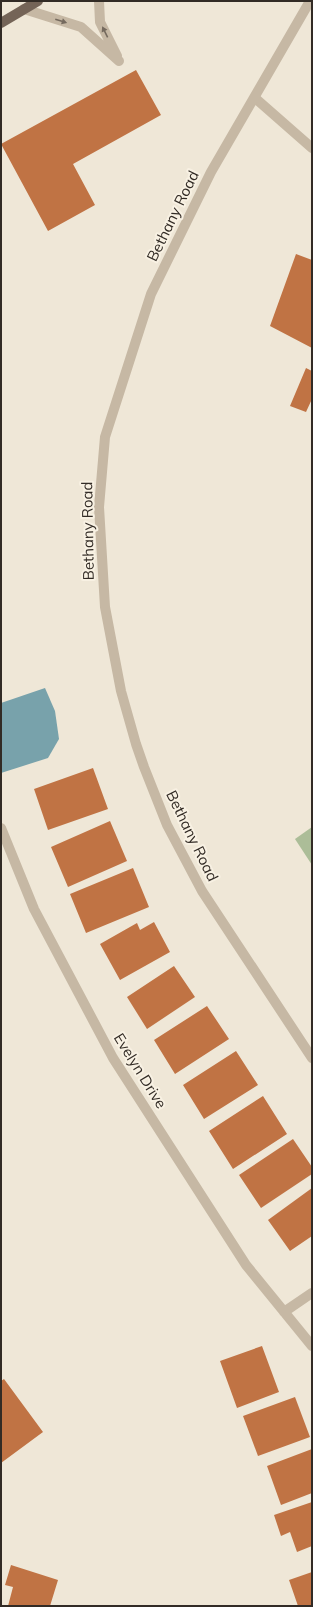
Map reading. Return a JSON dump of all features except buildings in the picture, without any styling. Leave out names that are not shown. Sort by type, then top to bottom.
[{"type":"main road","points":[[1,23],[38,1]]},
{"type":"street","points":[[24,9],[81,27],[119,61],[100,22],[99,1]]},
{"type":"street","name":"Bethany Road","points":[[310,1],[211,172],[151,294],[106,437],[99,507],[105,607],[121,691],[136,744],[167,825],[202,891],[312,1058]]},
{"type":"street","points":[[255,98],[312,148]]},
{"type":"street","name":"Evelyn Drive","points":[[1,828],[34,909],[113,1058],[246,1265],[312,1346]]},
{"type":"street","points":[[284,1312],[312,1293]]},
{"type":"green space","points":[[312,827],[312,865],[295,839]]},
{"type":"water","points":[[45,688],[55,711],[59,739],[48,758],[1,773],[1,703]]}]
